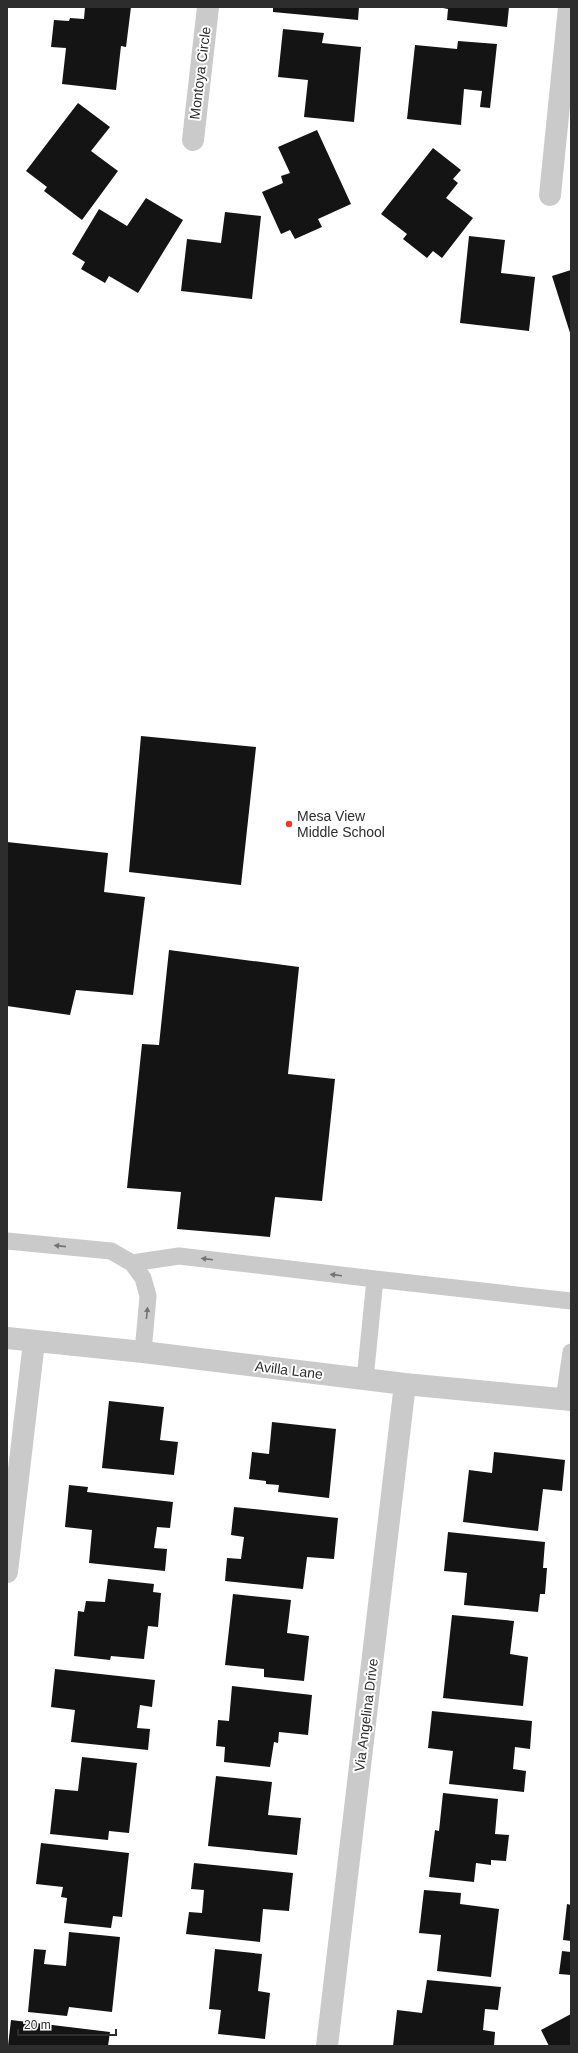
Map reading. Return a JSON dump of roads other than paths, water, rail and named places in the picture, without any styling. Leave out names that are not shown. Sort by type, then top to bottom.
[{"type":"street","name":"Montoya Circle","points":[[193,140],[208,7]]},
{"type":"street","points":[[550,195],[569,7]]},
{"type":"street","name":"Avilla Lane","points":[[7,1338],[142,1352],[405,1384],[568,1399]]},
{"type":"street","points":[[7,1572],[34,1342]]},
{"type":"street","name":"Via Angelina Drive","points":[[327,2046],[405,1384]]},
{"type":"lane","points":[[7,1241],[111,1251],[132,1263],[143,1278],[148,1296],[142,1352]]},
{"type":"lane","points":[[132,1263],[188,1256],[375,1280],[571,1301]]},
{"type":"lane","points":[[365,1379],[375,1280]]},
{"type":"lane","points":[[568,1399],[571,1352]]},
{"type":"place","name":"Mesa View Middle School","points":[[289,824]]}]
